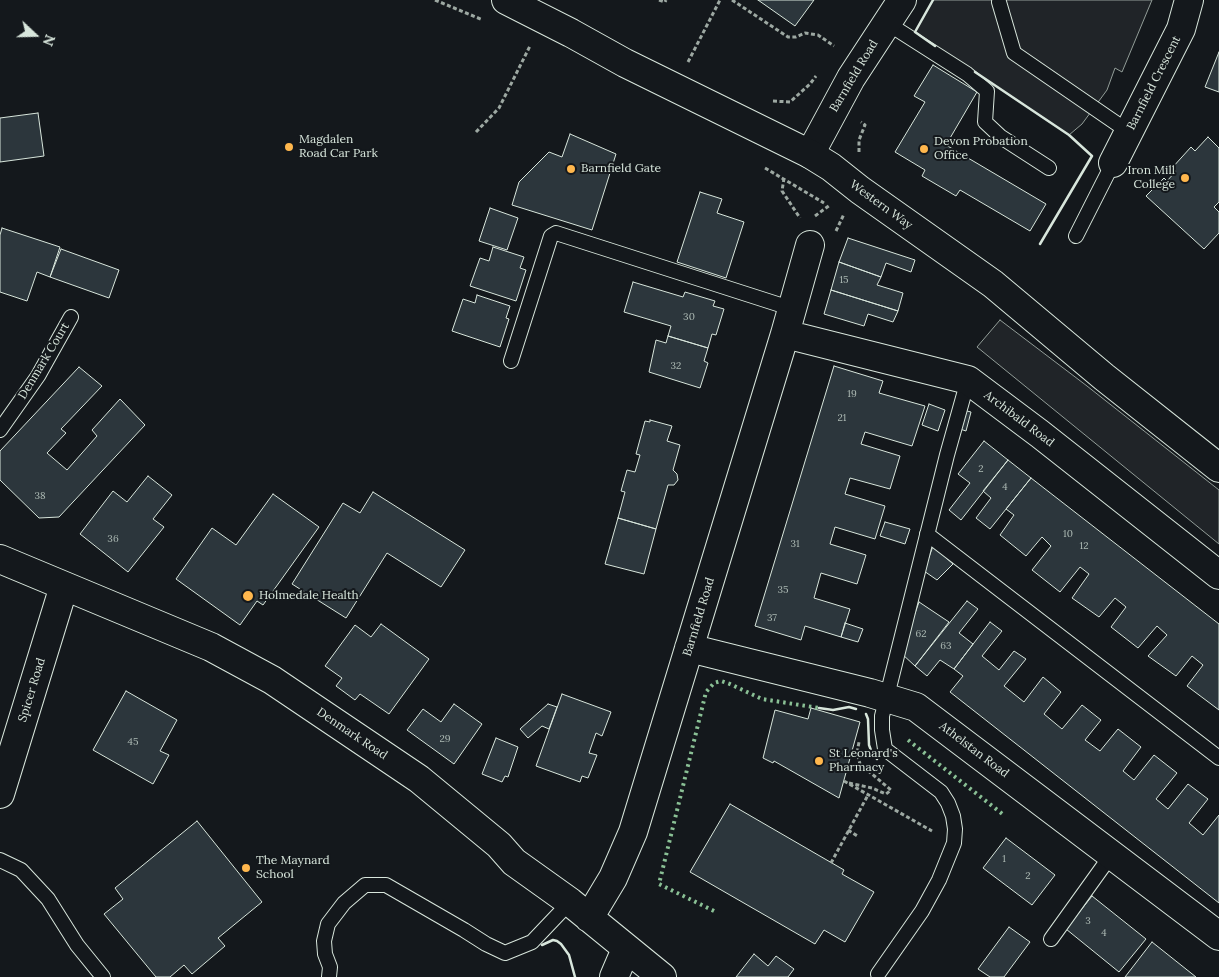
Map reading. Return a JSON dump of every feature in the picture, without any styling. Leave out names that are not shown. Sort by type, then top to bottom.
[{"type":"street","name":"Western Way","points":[[506,0],[624,62],[810,154],[831,167],[860,190],[993,284],[1104,377],[1219,468]]},
{"type":"street","name":"Barnfield Road","points":[[810,154],[851,78],[902,0]]},
{"type":"street","name":"Barnfield Crescent","points":[[1113,163],[1181,29],[1189,0]]},
{"type":"street","name":"Barnfield Road","points":[[580,910],[613,878],[633,832],[789,321],[807,235]]},
{"type":"street","name":"Archibald Road","points":[[789,321],[968,380],[1040,434],[1219,575]]},
{"type":"street","name":"Denmark Road","points":[[0,559],[136,614],[211,647],[272,680],[419,779],[499,845],[514,862],[580,910],[662,977]]},
{"type":"street","name":"Spicer Road","points":[[2,781],[64,586]]},
{"type":"street","name":"Athelstan Road","points":[[689,648],[886,697],[916,707],[1219,936]]},
{"type":"street","points":[[614,977],[626,949]]},
{"type":"lane","points":[[999,2],[1014,53],[1128,132]]},
{"type":"lane","points":[[887,23],[967,74],[987,92],[984,122],[1001,138],[1049,168]]},
{"type":"lane","points":[[1076,236],[1113,163]]},
{"type":"lane","points":[[510,361],[551,236],[556,233],[789,321]]},
{"type":"lane","name":"Denmark Court","points":[[0,430],[38,376],[70,317]]},
{"type":"lane","points":[[878,974],[922,911],[950,857],[954,843],[955,829],[948,803],[941,792],[885,749],[882,716],[927,534],[968,380]]},
{"type":"lane","points":[[927,534],[1219,758]]},
{"type":"lane","points":[[1051,939],[1112,854]]},
{"type":"lane","points":[[0,860],[21,870],[48,899],[77,945],[103,977]]},
{"type":"lane","points":[[329,977],[330,967],[325,954],[324,941],[328,924],[344,903],[365,885],[386,885],[486,944],[505,953],[532,942],[580,910]]},
{"type":"path","points":[[659,0],[665,2],[666,0]]},
{"type":"path","points":[[696,67],[687,63],[720,0]]},
{"type":"path","points":[[732,0],[788,37],[796,37],[805,33],[818,35],[834,46]]},
{"type":"path","points":[[829,54],[840,38]]},
{"type":"path","points":[[476,132],[499,108],[532,41]]},
{"type":"path","points":[[767,101],[790,102],[810,84],[820,69]]},
{"type":"path","points":[[807,235],[782,191],[783,179],[845,214]]},
{"type":"path","points":[[878,778],[890,787],[891,790],[888,794],[844,781],[937,834]]},
{"type":"path","points":[[831,862],[868,795]]},
{"type":"path","points":[[848,830],[859,837]]},
{"type":"shaded area","points":[[933,0],[1152,0],[1122,72],[1115,68],[1107,90],[1082,124],[1069,135],[915,32]]},
{"type":"shaded area","points":[[1000,320],[1219,490],[1219,544],[977,347]]},
{"type":"building","points":[[758,0],[814,0],[795,26]]},
{"type":"building","points":[[1219,52],[1219,92],[1205,87]]},
{"type":"building","name":"Devon Probation Office","points":[[933,65],[977,92],[946,145],[1046,204],[1030,231],[960,190],[956,196],[922,176],[925,170],[895,152],[925,102],[914,96]]},
{"type":"building","points":[[38,113],[44,156],[0,162],[0,118]]},
{"type":"building","name":"Barnfield Gate","points":[[570,134],[616,154],[592,230],[512,205],[519,182],[549,152],[562,157]]},
{"type":"building","name":"Iron Mill College","points":[[1208,137],[1219,148],[1219,202],[1214,207],[1219,212],[1219,233],[1204,249],[1146,196],[1164,178],[1167,181],[1176,171],[1172,168],[1191,147],[1195,151]]},
{"type":"building","points":[[700,192],[722,199],[717,213],[744,222],[726,278],[677,262]]},
{"type":"building","points":[[490,208],[518,218],[507,250],[479,241]]},
{"type":"building","points":[[2,228],[60,247],[50,277],[37,272],[27,301],[0,292],[0,235]]},
{"type":"building","points":[[848,238],[915,260],[911,272],[886,263],[881,277],[839,262]]},
{"type":"building","points":[[493,247],[524,257],[520,268],[526,270],[516,301],[470,286],[480,258],[489,261]]},
{"type":"building","points":[[61,249],[119,270],[109,298],[50,277]]},
{"type":"building","points":[[839,262],[881,277],[877,285],[903,293],[898,311],[831,290]]},
{"type":"building","points":[[633,282],[683,297],[685,292],[715,301],[713,306],[724,309],[716,335],[712,334],[708,348],[668,336],[671,326],[624,312]]},
{"type":"building","points":[[831,290],[898,311],[893,322],[868,314],[864,326],[824,314]]},
{"type":"building","points":[[477,295],[510,306],[506,318],[509,319],[500,347],[452,331],[463,299],[475,303]]},
{"type":"building","points":[[668,336],[708,348],[704,361],[708,363],[700,388],[649,372],[656,340],[666,343]]},
{"type":"building","points":[[834,366],[883,381],[879,393],[925,406],[912,446],[865,432],[861,444],[900,456],[890,489],[850,478],[845,494],[885,506],[875,539],[835,527],[830,544],[866,555],[857,584],[821,573],[814,598],[850,609],[841,637],[805,626],[801,640],[755,626]]},
{"type":"building","points":[[79,367],[102,386],[61,429],[66,433],[47,453],[67,470],[97,436],[92,430],[120,399],[145,425],[59,517],[39,518],[0,480],[0,451]]},
{"type":"building","points":[[929,404],[945,410],[938,431],[922,425]]},
{"type":"building","points":[[963,410],[971,412],[966,431],[957,428]]},
{"type":"building","points":[[650,420],[672,426],[667,441],[680,445],[673,470],[677,474],[678,480],[674,485],[668,485],[656,529],[618,518],[625,492],[621,491],[627,470],[635,472],[640,455],[636,454],[645,421],[650,422]]},
{"type":"building","points":[[984,441],[1008,460],[961,520],[949,510],[970,483],[958,474]]},
{"type":"building","points":[[1008,460],[1031,478],[990,529],[976,518],[991,498],[983,491]]},
{"type":"building","points":[[148,476],[172,495],[153,519],[164,527],[128,572],[80,534],[113,491],[127,502]]},
{"type":"building","points":[[1031,478],[1219,624],[1219,710],[1187,686],[1203,665],[1192,656],[1176,676],[1148,656],[1167,635],[1157,626],[1138,648],[1111,627],[1126,607],[1115,598],[1099,617],[1072,598],[1089,574],[1080,567],[1060,592],[1032,570],[1051,546],[1042,537],[1026,556],[1000,535],[1014,515],[1006,509]]},
{"type":"building","points":[[373,492],[465,550],[441,587],[387,553],[346,618],[292,584],[343,503],[360,513]]},
{"type":"building","points":[[273,494],[319,527],[263,605],[257,601],[240,625],[176,579],[212,528],[236,545]]},
{"type":"building","points":[[618,518],[656,529],[644,574],[605,564]]},
{"type":"building","points":[[885,522],[910,529],[905,544],[880,536]]},
{"type":"building","points":[[933,546],[953,564],[937,580],[924,571]]},
{"type":"building","points":[[967,601],[978,609],[959,633],[973,644],[954,669],[940,660],[927,676],[915,666]]},
{"type":"building","points":[[919,602],[949,622],[915,666],[901,653]]},
{"type":"building","points":[[990,622],[1002,631],[982,656],[999,670],[1014,651],[1026,659],[1004,686],[1024,702],[1043,677],[1061,692],[1044,714],[1062,729],[1082,705],[1101,720],[1085,740],[1100,751],[1118,729],[1141,747],[1123,771],[1134,780],[1154,755],[1177,773],[1156,799],[1168,809],[1188,784],[1208,799],[1189,823],[1203,835],[1219,815],[1219,903],[950,692],[963,676],[954,669]]},
{"type":"building","points":[[845,623],[863,629],[858,642],[841,637]]},
{"type":"building","points":[[381,624],[429,659],[389,714],[360,694],[355,700],[336,686],[342,678],[325,666],[355,625],[371,637]]},
{"type":"building","points":[[126,691],[177,720],[160,751],[169,755],[153,784],[93,750]]},
{"type":"building","points":[[562,694],[611,712],[602,736],[596,733],[589,753],[597,755],[588,778],[582,776],[580,782],[536,766]]},
{"type":"building","points":[[454,704],[482,724],[454,764],[407,730],[423,709],[441,722]]},
{"type":"building","points":[[548,704],[557,707],[549,729],[542,726],[528,738],[520,729]]},
{"type":"building","points":[[811,708],[860,722],[839,798],[774,761],[773,763],[763,758],[775,710],[808,719]]},
{"type":"building","points":[[496,738],[518,747],[508,777],[505,776],[502,782],[482,774]]},
{"type":"building","points":[[730,804],[844,870],[842,874],[874,892],[845,942],[824,930],[815,944],[690,872]]},
{"type":"building","points":[[197,821],[262,902],[218,938],[225,946],[192,974],[184,965],[170,977],[156,977],[104,914],[123,899],[115,888]]},
{"type":"building","points":[[1006,838],[1055,875],[1032,905],[983,868]]},
{"type":"building","points":[[1092,896],[1146,939],[1119,972],[1066,929]]},
{"type":"building","points":[[1009,927],[1030,942],[1004,977],[990,977],[978,969]]},
{"type":"building","points":[[1152,942],[1196,977],[1125,977]]},
{"type":"building","points":[[754,954],[768,966],[776,956],[794,969],[788,977],[736,977]]},
{"type":"hedge","points":[[714,911],[659,884],[706,692],[714,683],[721,681],[762,699],[819,708]]},
{"type":"hedge","points":[[908,740],[1005,816]]},
{"type":"wall","points":[[933,0],[915,32],[935,46]]},
{"type":"wall","points":[[975,72],[1069,135],[1092,156],[1040,244]]},
{"type":"wall","points":[[819,708],[833,710],[849,707],[856,709]]},
{"type":"wall","points":[[866,714],[868,719],[869,745],[877,759]]},
{"type":"wall","points":[[542,945],[553,940],[561,944],[569,955],[575,977]]},
{"type":"place","name":"Magdalen Road Car Park","points":[[289,147]]},
{"type":"place","name":"Devon Probation Office","points":[[924,149]]},
{"type":"place","name":"Barnfield Gate","points":[[571,169]]},
{"type":"place","name":"Iron Mill College","points":[[1185,178]]},
{"type":"place","name":"Holmedale Health","points":[[248,596]]},
{"type":"place","name":"St Leonard's Pharmacy","points":[[819,761]]},
{"type":"place","name":"The Maynard School","points":[[246,868]]}]
